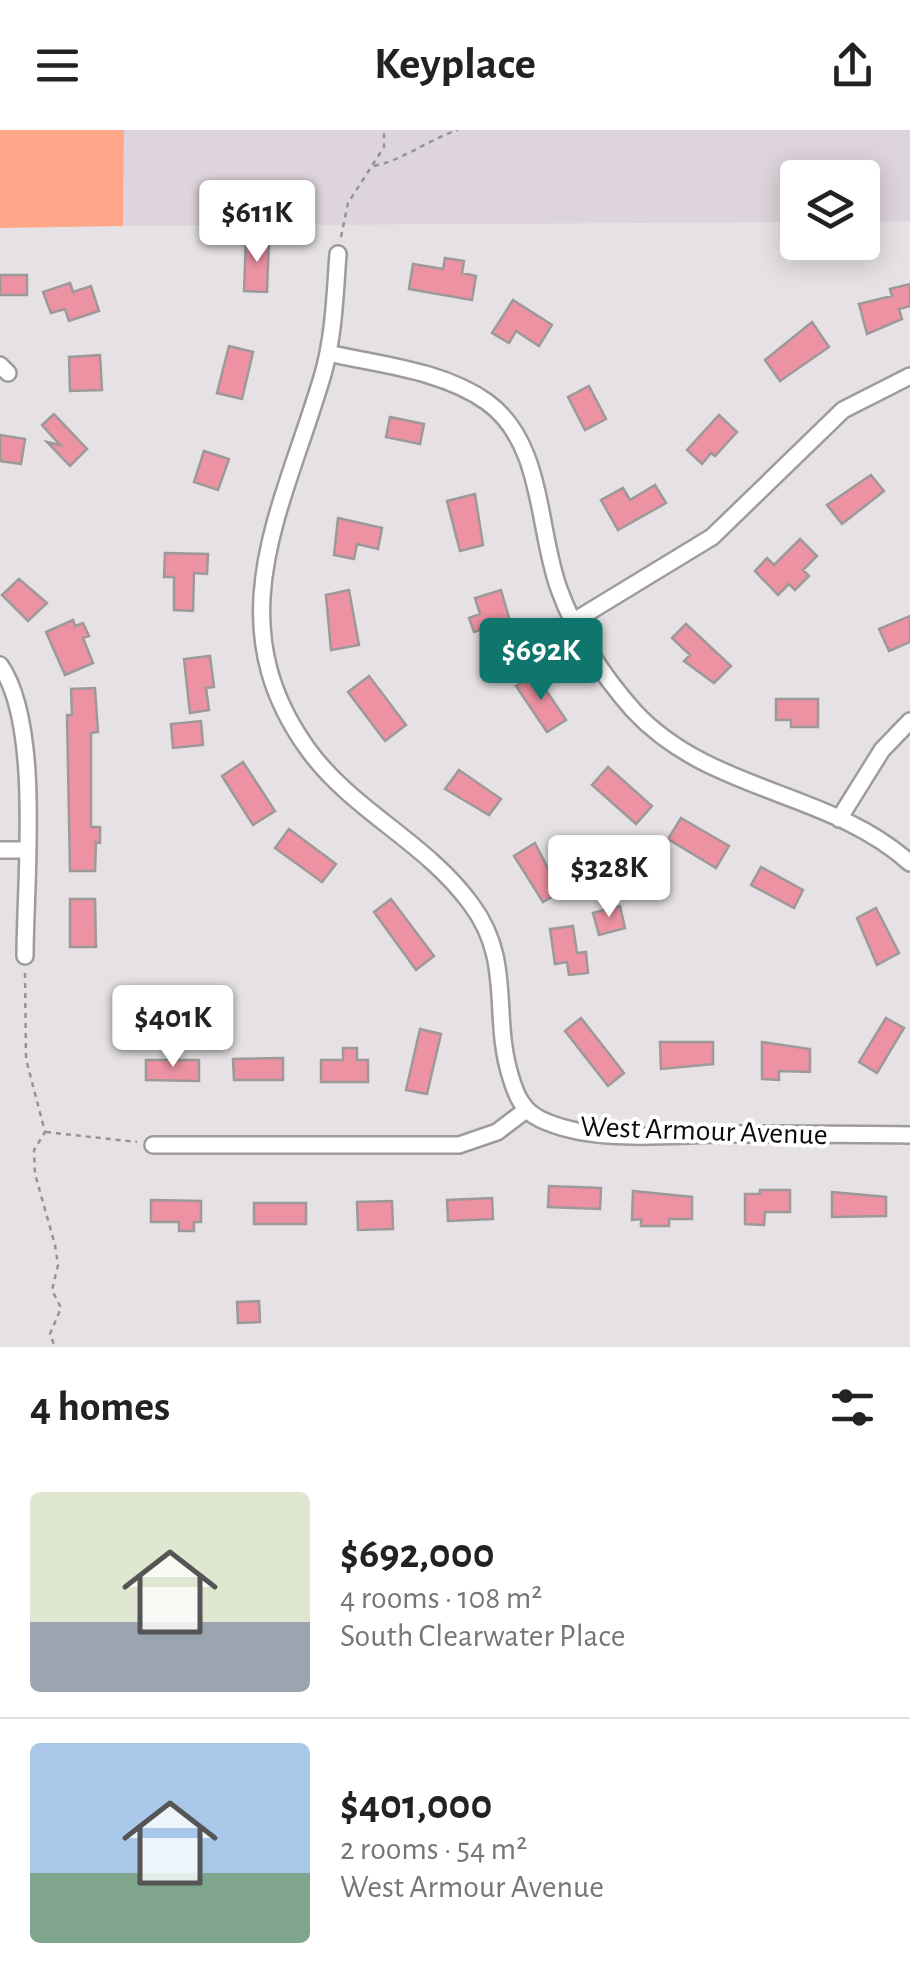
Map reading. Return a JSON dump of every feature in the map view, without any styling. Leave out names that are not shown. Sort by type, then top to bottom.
[{"type":"street","points":[[153,1145],[459,1145],[497,1132],[526,1110],[510,1075],[499,965],[479,916],[438,867],[323,768],[290,723],[271,678],[260,616],[264,554],[328,353],[338,254]]},
{"type":"street","points":[[328,353],[445,381],[498,412],[516,437],[530,468],[556,578],[574,621],[624,698],[666,739],[699,762],[839,819],[882,840],[910,863]]},
{"type":"street","points":[[574,621],[712,538],[832,420],[871,393],[910,376]]},
{"type":"street","points":[[0,665],[15,690],[24,718],[25,956]]},
{"type":"street","points":[[839,819],[875,761],[910,721]]},
{"type":"street","points":[[0,850],[25,850]]},
{"type":"street","name":"West Armour Avenue","points":[[526,1110],[540,1119],[594,1132],[910,1135]]},
{"type":"path","points":[[338,254],[348,203],[384,147],[384,130]]},
{"type":"path","points":[[372,166],[402,160],[430,139],[458,130]]},
{"type":"path","points":[[25,956],[26,1059],[45,1132],[34,1150],[58,1265],[52,1290],[60,1308],[50,1334],[55,1347]]},
{"type":"path","points":[[45,1132],[87,1133],[153,1145]]},
{"type":"shaded area","points":[[0,130],[124,130],[123,226],[0,228]]},
{"type":"shaded area","points":[[124,130],[910,130],[910,221],[880,222],[880,160],[780,160],[780,222],[123,226]]},
{"type":"building","points":[[246,239],[269,239],[267,292],[244,291]]},
{"type":"building","points":[[445,258],[464,261],[462,273],[476,276],[472,300],[409,289],[413,264],[443,269]]},
{"type":"building","points":[[0,275],[27,275],[27,295],[0,295]]},
{"type":"building","points":[[70,283],[73,292],[91,286],[99,311],[69,321],[65,309],[51,313],[43,292]]},
{"type":"building","points":[[910,284],[910,306],[899,309],[902,319],[867,334],[859,304],[892,296],[890,289]]},
{"type":"building","points":[[513,300],[552,325],[539,346],[516,331],[509,343],[492,333]]},
{"type":"building","points":[[812,322],[829,347],[780,381],[765,360]]},
{"type":"building","points":[[229,346],[253,352],[242,399],[217,393]]},
{"type":"building","points":[[100,355],[102,390],[70,391],[69,357]]},
{"type":"building","points":[[589,386],[606,419],[585,430],[568,397]]},
{"type":"building","points":[[54,414],[87,449],[70,466],[47,442],[60,445],[42,425]]},
{"type":"building","points":[[719,415],[737,432],[702,464],[687,450]]},
{"type":"building","points":[[390,417],[424,424],[420,444],[386,437]]},
{"type":"building","points":[[0,435],[25,439],[21,464],[0,461]]},
{"type":"building","points":[[204,451],[229,459],[218,490],[194,482]]},
{"type":"building","points":[[871,475],[884,491],[842,524],[827,505]]},
{"type":"building","points":[[655,485],[666,503],[618,530],[601,500],[623,488],[630,500]]},
{"type":"building","points":[[475,494],[483,545],[460,551],[447,501]]},
{"type":"building","points":[[338,518],[382,528],[378,549],[357,544],[354,559],[334,555]]},
{"type":"building","points":[[800,539],[817,556],[803,570],[809,576],[795,590],[789,584],[778,595],[755,571],[767,558],[774,565]]},
{"type":"building","points":[[165,553],[208,554],[207,574],[194,573],[193,611],[174,610],[174,577],[164,577]]},
{"type":"building","points":[[19,579],[47,603],[28,621],[2,595]]},
{"type":"building","points":[[349,590],[359,645],[331,650],[326,595]]},
{"type":"building","points":[[501,590],[510,621],[502,623],[506,638],[488,644],[483,629],[474,632],[469,618],[480,614],[475,598]]},
{"type":"building","points":[[910,616],[910,642],[889,651],[879,629]]},
{"type":"building","points":[[73,620],[75,626],[83,623],[89,636],[83,638],[93,663],[65,675],[46,632]]},
{"type":"building","points":[[686,624],[731,666],[714,683],[684,661],[690,655],[672,638]]},
{"type":"building","points":[[210,656],[214,687],[206,688],[209,710],[190,713],[184,659]]},
{"type":"building","points":[[535,674],[566,720],[547,732],[516,686]]},
{"type":"building","points":[[369,676],[406,725],[385,741],[348,692]]},
{"type":"building","points":[[95,688],[98,732],[91,733],[91,827],[100,827],[100,843],[96,842],[95,871],[70,871],[67,715],[72,715],[71,689]]},
{"type":"building","points":[[776,699],[818,699],[818,727],[791,727],[791,720],[776,720]]},
{"type":"building","points":[[201,721],[203,745],[173,748],[171,724]]},
{"type":"building","points":[[243,762],[275,811],[253,825],[222,776]]},
{"type":"building","points":[[608,767],[652,806],[636,824],[592,785]]},
{"type":"building","points":[[459,770],[501,799],[489,815],[445,789]]},
{"type":"building","points":[[681,818],[729,846],[716,868],[668,839]]},
{"type":"building","points":[[289,829],[336,864],[322,882],[275,848]]},
{"type":"building","points":[[535,843],[560,892],[543,902],[514,856]]},
{"type":"building","points":[[761,867],[803,890],[794,908],[751,885]]},
{"type":"building","points":[[70,899],[95,899],[96,947],[70,947]]},
{"type":"building","points":[[391,899],[434,956],[416,970],[374,912]]},
{"type":"building","points":[[620,906],[625,928],[599,935],[593,913]]},
{"type":"building","points":[[876,908],[899,953],[877,965],[857,918]]},
{"type":"building","points":[[573,926],[577,953],[586,952],[588,973],[569,975],[567,962],[555,964],[550,929]]},
{"type":"building","points":[[581,1018],[624,1073],[608,1086],[565,1031]]},
{"type":"building","points":[[886,1018],[904,1028],[877,1073],[859,1062]]},
{"type":"building","points":[[420,1029],[441,1034],[427,1094],[406,1090]]},
{"type":"building","points":[[660,1042],[713,1042],[713,1064],[661,1069]]},
{"type":"building","points":[[762,1042],[810,1049],[810,1072],[779,1071],[779,1080],[762,1079]]},
{"type":"building","points":[[343,1048],[357,1048],[357,1060],[368,1060],[368,1082],[321,1082],[321,1060],[343,1060]]},
{"type":"building","points":[[283,1058],[283,1080],[234,1080],[233,1059]]},
{"type":"building","points":[[146,1060],[199,1060],[199,1081],[146,1080]]},
{"type":"building","points":[[549,1186],[601,1188],[600,1209],[548,1207]]},
{"type":"building","points":[[760,1190],[790,1190],[790,1212],[765,1212],[764,1225],[745,1224],[745,1194],[760,1194]]},
{"type":"building","points":[[633,1191],[692,1197],[692,1219],[669,1219],[669,1226],[641,1226],[641,1219],[632,1220]]},
{"type":"building","points":[[832,1192],[886,1197],[886,1216],[832,1217]]},
{"type":"building","points":[[492,1198],[493,1219],[448,1221],[447,1200]]},
{"type":"building","points":[[151,1200],[201,1201],[201,1222],[194,1222],[194,1231],[179,1231],[179,1222],[151,1222]]},
{"type":"building","points":[[392,1201],[393,1229],[358,1230],[357,1202]]},
{"type":"building","points":[[254,1203],[306,1203],[306,1224],[254,1224]]},
{"type":"building","points":[[259,1301],[260,1322],[238,1323],[237,1302]]}]
